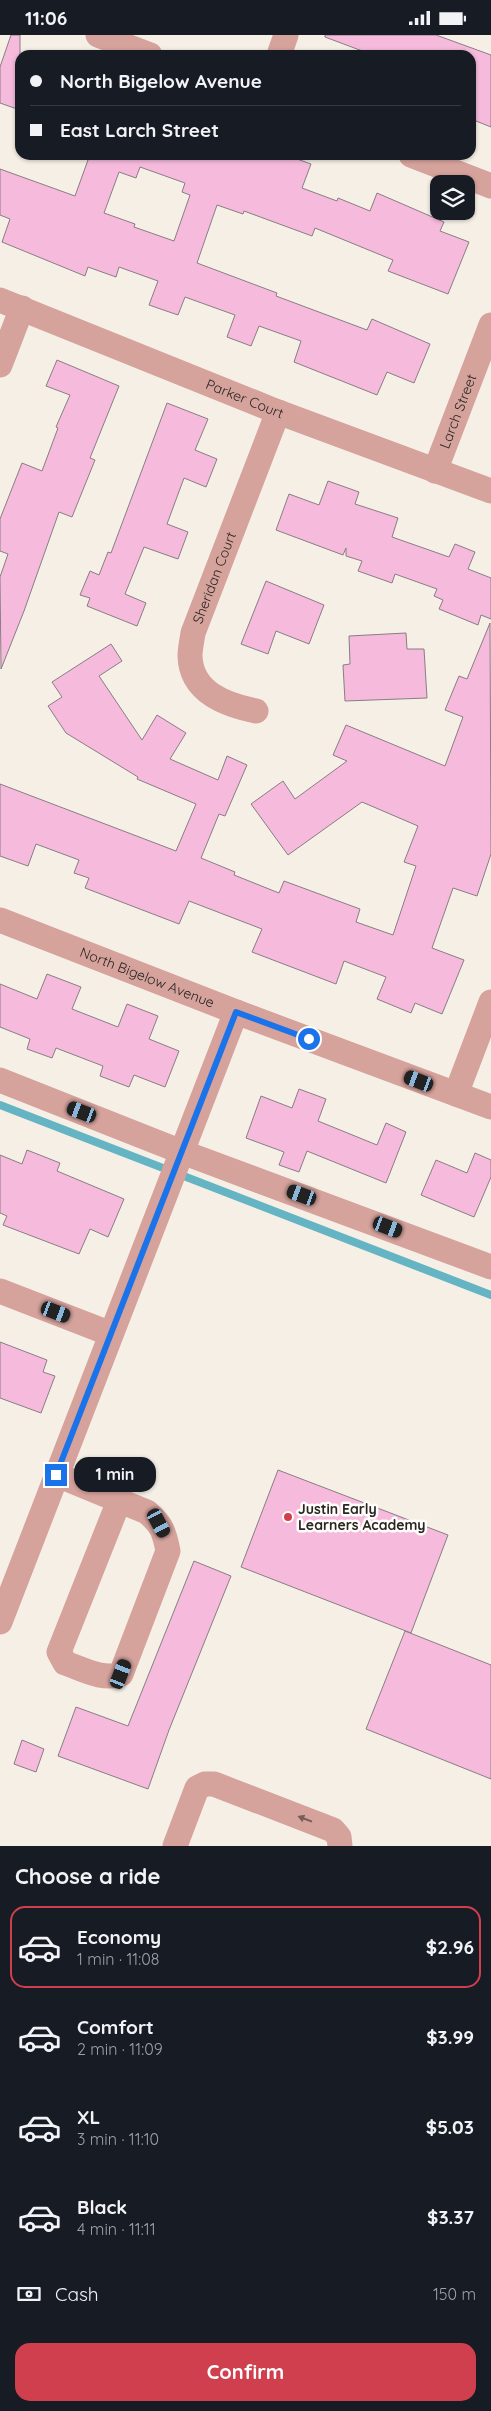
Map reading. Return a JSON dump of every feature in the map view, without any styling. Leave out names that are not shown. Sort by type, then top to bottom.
[{"type":"street","points":[[98,35],[137,50]]},
{"type":"street","points":[[281,50],[286,35]]},
{"type":"street","points":[[424,160],[491,186]]},
{"type":"street","points":[[0,365],[11,304]]},
{"type":"street","name":"Parker Court","points":[[11,304],[278,412],[491,491]]},
{"type":"street","name":"Larch Street","points":[[435,471],[491,325]]},
{"type":"street","name":"Sheridan Court","points":[[256,711],[216,699],[198,681],[190,657],[193,633],[278,412]]},
{"type":"street","name":"North Bigelow Avenue","points":[[0,919],[236,1012],[491,1107]]},
{"type":"street","points":[[456,1094],[491,1002]]},
{"type":"street","points":[[0,1622],[236,1012]]},
{"type":"street","points":[[0,1080],[181,1154],[491,1267]]},
{"type":"street","points":[[0,1291],[111,1334]]},
{"type":"street","points":[[56,1475],[147,1512],[159,1523],[164,1532],[168,1551],[121,1674],[113,1677],[103,1676],[65,1663],[59,1652],[119,1501]]},
{"type":"street","points":[[175,1846],[198,1788],[205,1784],[214,1784],[332,1830],[339,1837],[340,1846]]},
{"type":"building","points":[[11,35],[20,35],[20,50],[15,50],[15,108],[0,103],[0,67]]},
{"type":"building","points":[[325,35],[436,35],[491,55],[491,127],[476,121],[476,50],[360,50],[325,37]]},
{"type":"building","points":[[88,160],[300,160],[311,164],[302,188],[337,201],[338,198],[370,211],[377,193],[430,216],[430,220],[444,222],[440,231],[469,242],[448,294],[388,271],[393,260],[315,228],[312,236],[244,211],[243,214],[217,205],[197,263],[277,293],[276,296],[367,330],[372,319],[430,344],[414,383],[387,372],[377,395],[294,362],[301,341],[259,326],[251,346],[227,337],[235,315],[185,297],[178,315],[149,305],[158,281],[119,267],[116,277],[88,267],[85,276],[2,242],[10,219],[0,215],[0,169],[75,196]],"holes":[[[140,167],[185,183],[182,192],[190,195],[174,241],[134,227],[135,224],[104,213],[119,172],[136,178]]]},
{"type":"building","points":[[57,360],[119,386],[90,458],[95,460],[72,517],[59,512],[1,669],[0,577],[8,554],[0,551],[0,519],[22,463],[42,471],[58,428],[56,427],[70,395],[46,386]]},
{"type":"building","points":[[167,403],[208,419],[195,450],[217,459],[206,487],[184,478],[167,524],[188,532],[178,559],[144,547],[125,594],[146,603],[137,626],[87,606],[90,598],[80,595],[90,571],[99,575],[108,552],[111,553]]},
{"type":"building","points":[[328,481],[359,492],[355,504],[398,518],[392,537],[449,557],[455,544],[475,552],[468,569],[491,578],[491,619],[481,615],[478,625],[439,609],[443,600],[434,596],[437,589],[395,574],[392,583],[358,571],[362,561],[346,556],[346,548],[343,555],[276,530],[289,494],[319,505]]},
{"type":"building","points":[[266,581],[324,605],[309,644],[276,631],[268,654],[241,644]]},
{"type":"building","points":[[490,623],[491,854],[477,896],[453,888],[432,948],[464,960],[442,1014],[415,1003],[411,1013],[377,999],[386,977],[344,961],[336,984],[252,952],[262,929],[189,901],[179,924],[85,888],[89,878],[74,873],[79,860],[36,844],[28,866],[0,856],[0,784],[176,851],[196,804],[137,779],[138,777],[66,733],[48,706],[62,697],[52,682],[111,644],[122,661],[99,676],[142,740],[157,715],[186,733],[170,759],[218,780],[227,756],[247,765],[225,816],[219,814],[201,858],[235,872],[234,875],[279,893],[284,881],[360,909],[356,922],[393,935],[416,866],[404,862],[418,826],[362,802],[288,855],[251,804],[283,781],[295,799],[347,761],[333,755],[346,725],[445,766],[463,717],[445,710],[459,676],[467,679]]},
{"type":"building","points":[[406,633],[407,649],[424,649],[427,698],[345,701],[343,665],[350,664],[349,636]]},
{"type":"building","points":[[47,974],[81,987],[72,1009],[118,1027],[127,1004],[158,1016],[149,1039],[179,1051],[165,1087],[134,1075],[129,1087],[100,1076],[103,1066],[56,1048],[52,1058],[27,1049],[30,1039],[0,1027],[0,984],[37,999]]},
{"type":"building","points":[[299,1089],[326,1099],[318,1121],[377,1145],[386,1123],[406,1132],[386,1183],[307,1151],[299,1172],[279,1165],[284,1152],[246,1138],[261,1096],[292,1108]]},
{"type":"building","points":[[27,1150],[60,1163],[57,1171],[124,1199],[108,1237],[90,1229],[79,1254],[3,1225],[7,1216],[0,1213],[0,1155],[22,1164]]},
{"type":"building","points":[[475,1153],[491,1160],[491,1177],[474,1217],[421,1195],[436,1160],[467,1173]]},
{"type":"building","points":[[0,1342],[47,1360],[43,1372],[55,1376],[41,1413],[0,1398]]},
{"type":"building","points":[[278,1470],[448,1535],[411,1633],[241,1567]]},
{"type":"building","points":[[194,1561],[231,1576],[169,1730],[148,1789],[58,1756],[76,1707],[128,1726]]},
{"type":"building","points":[[405,1631],[491,1665],[491,1779],[366,1729]]},
{"type":"building","points":[[22,1740],[44,1749],[36,1772],[14,1764]]},
{"type":"waterway","points":[[0,1105],[491,1295]]},
{"type":"place","name":"Justin Early Learners Academy","points":[[288,1517]]},
{"type":"route","points":[[56,1475],[236,1012],[309,1039]]}]
